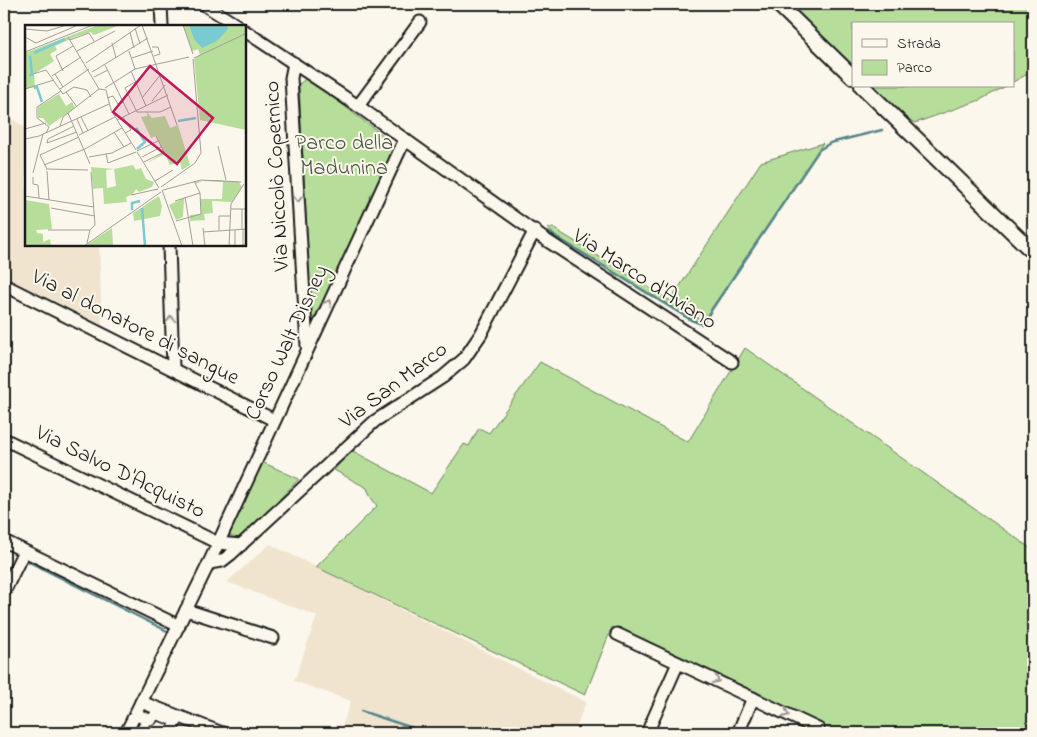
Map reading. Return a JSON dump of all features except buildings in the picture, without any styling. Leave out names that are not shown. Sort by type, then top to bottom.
[{"type":"street","points":[[161,4],[162,25]]},
{"type":"street","points":[[203,4],[236,25]]},
{"type":"street","points":[[778,4],[852,76]]},
{"type":"street","points":[[358,106],[420,22]]},
{"type":"street","name":"Via Marco d'Aviano","points":[[246,32],[358,106],[535,230],[543,238],[732,362]]},
{"type":"street","name":"Via Niccolò Copernico","points":[[294,63],[291,78],[307,347]]},
{"type":"street","points":[[864,88],[1033,252]]},
{"type":"street","name":"Corso Walt Disney","points":[[209,563],[307,347],[405,140]]},
{"type":"street","name":"Via San Marco","points":[[209,563],[222,561],[241,545],[375,421],[442,377],[464,359],[481,334],[535,230]]},
{"type":"street","points":[[169,246],[173,368]]},
{"type":"street","name":"Via al donatore di sangue","points":[[4,285],[274,420]]},
{"type":"street","name":"Via Salvo D'Acquisto","points":[[4,439],[218,543]]},
{"type":"street","points":[[4,541],[179,626]]},
{"type":"street","points":[[218,543],[241,545]]},
{"type":"street","points":[[4,592],[24,551]]},
{"type":"street","points":[[126,733],[209,563]]},
{"type":"street","points":[[186,610],[272,638]]},
{"type":"street","points":[[617,634],[818,731]]},
{"type":"street","points":[[647,733],[678,663]]},
{"type":"street","points":[[738,733],[753,698]]},
{"type":"street","points":[[141,702],[222,733]]},
{"type":"street","points":[[139,733],[147,721],[139,718],[140,715],[152,720],[155,714],[177,722],[170,733]]},
{"type":"shaded area","points":[[4,114],[25,127],[25,246],[99,246],[102,325],[4,276]]},
{"type":"shaded area","points":[[270,544],[586,702],[574,733],[340,733],[351,701],[294,681],[317,616],[227,582]]},
{"type":"green space","points":[[786,4],[1033,4],[1033,71],[1014,81],[1014,22],[852,22],[852,68]]},
{"type":"green space","name":"Parco della Madunina","points":[[307,78],[388,139],[394,149],[312,324],[299,84]]},
{"type":"green space","points":[[874,88],[1002,88],[980,100],[915,123],[904,116]]},
{"type":"green space","points":[[823,143],[705,318],[672,298],[761,162]]},
{"type":"green space","points":[[548,228],[553,228],[703,321],[700,323],[690,318],[554,235]]},
{"type":"green space","points":[[745,348],[1033,550],[1033,728],[1030,733],[838,733],[612,627],[585,695],[316,567],[377,506],[367,488],[334,470],[351,450],[431,493],[464,444],[469,446],[479,428],[489,433],[540,362],[688,442]]},
{"type":"green space","points":[[262,462],[299,479],[247,533],[237,538],[232,538],[230,534]]},
{"type":"waterway","points":[[548,232],[691,320],[702,324],[819,150],[830,143],[882,130]]},
{"type":"waterway","points":[[27,561],[167,631]]},
{"type":"waterway","points":[[361,711],[428,733]]}]
